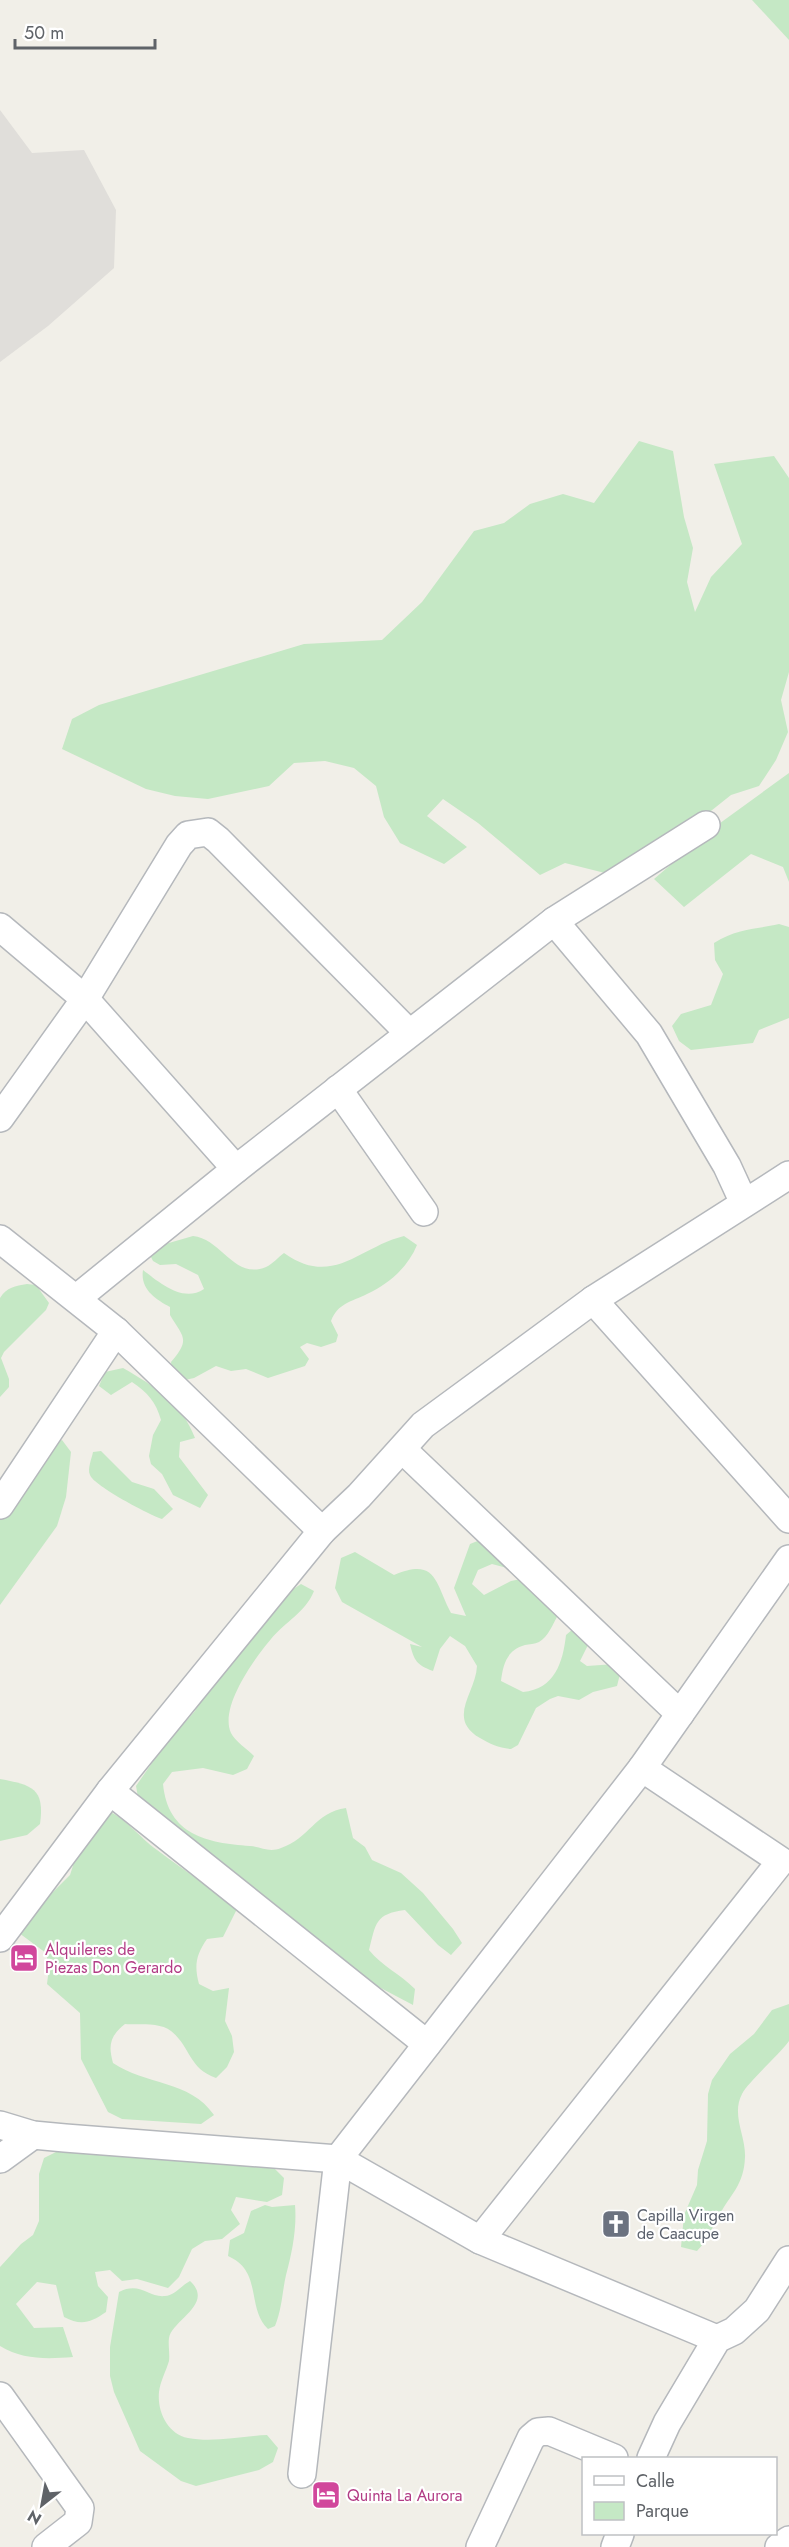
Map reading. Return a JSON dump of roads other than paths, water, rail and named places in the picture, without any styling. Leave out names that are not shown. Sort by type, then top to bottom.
[{"type":"street","points":[[77,1298],[236,1169],[555,921],[706,825]]},
{"type":"street","points":[[0,1118],[85,999],[178,845],[188,835],[208,832],[218,840],[409,1033]]},
{"type":"street","points":[[555,921],[649,1034],[727,1166],[744,1203]]},
{"type":"street","points":[[0,927],[85,999],[236,1169]]},
{"type":"street","points":[[338,1089],[424,1212]]},
{"type":"street","points":[[0,1938],[110,1791],[322,1532],[359,1496],[423,1425],[593,1300],[789,1175]]},
{"type":"street","points":[[0,1239],[116,1331],[322,1532]]},
{"type":"street","points":[[593,1300],[789,1519]]},
{"type":"street","points":[[0,1505],[116,1331]]},
{"type":"street","points":[[402,1449],[680,1714]]},
{"type":"street","points":[[302,2474],[338,2159],[642,1768],[789,1559]]},
{"type":"street","points":[[480,2240],[786,1859],[642,1768]]},
{"type":"street","points":[[110,1791],[427,2044]]},
{"type":"street","points":[[0,2125],[33,2135],[338,2159],[480,2240],[717,2339]]},
{"type":"street","points":[[0,2159],[33,2135]]},
{"type":"street","points":[[651,2457],[668,2423],[717,2339],[734,2331],[757,2310],[789,2260]]},
{"type":"street","points":[[0,2396],[80,2508],[78,2522],[46,2547]]},
{"type":"street","points":[[480,2547],[531,2438],[538,2432],[549,2431],[612,2457]]},
{"type":"street","points":[[779,2547],[789,2540]]},
{"type":"place","name":"Alquileres de Piezas Don Gerardo","points":[[24,1958]]},
{"type":"place","name":"Capilla Virgen de Caacupe","points":[[616,2224]]},
{"type":"place","name":"Quinta La Aurora","points":[[326,2495]]}]
